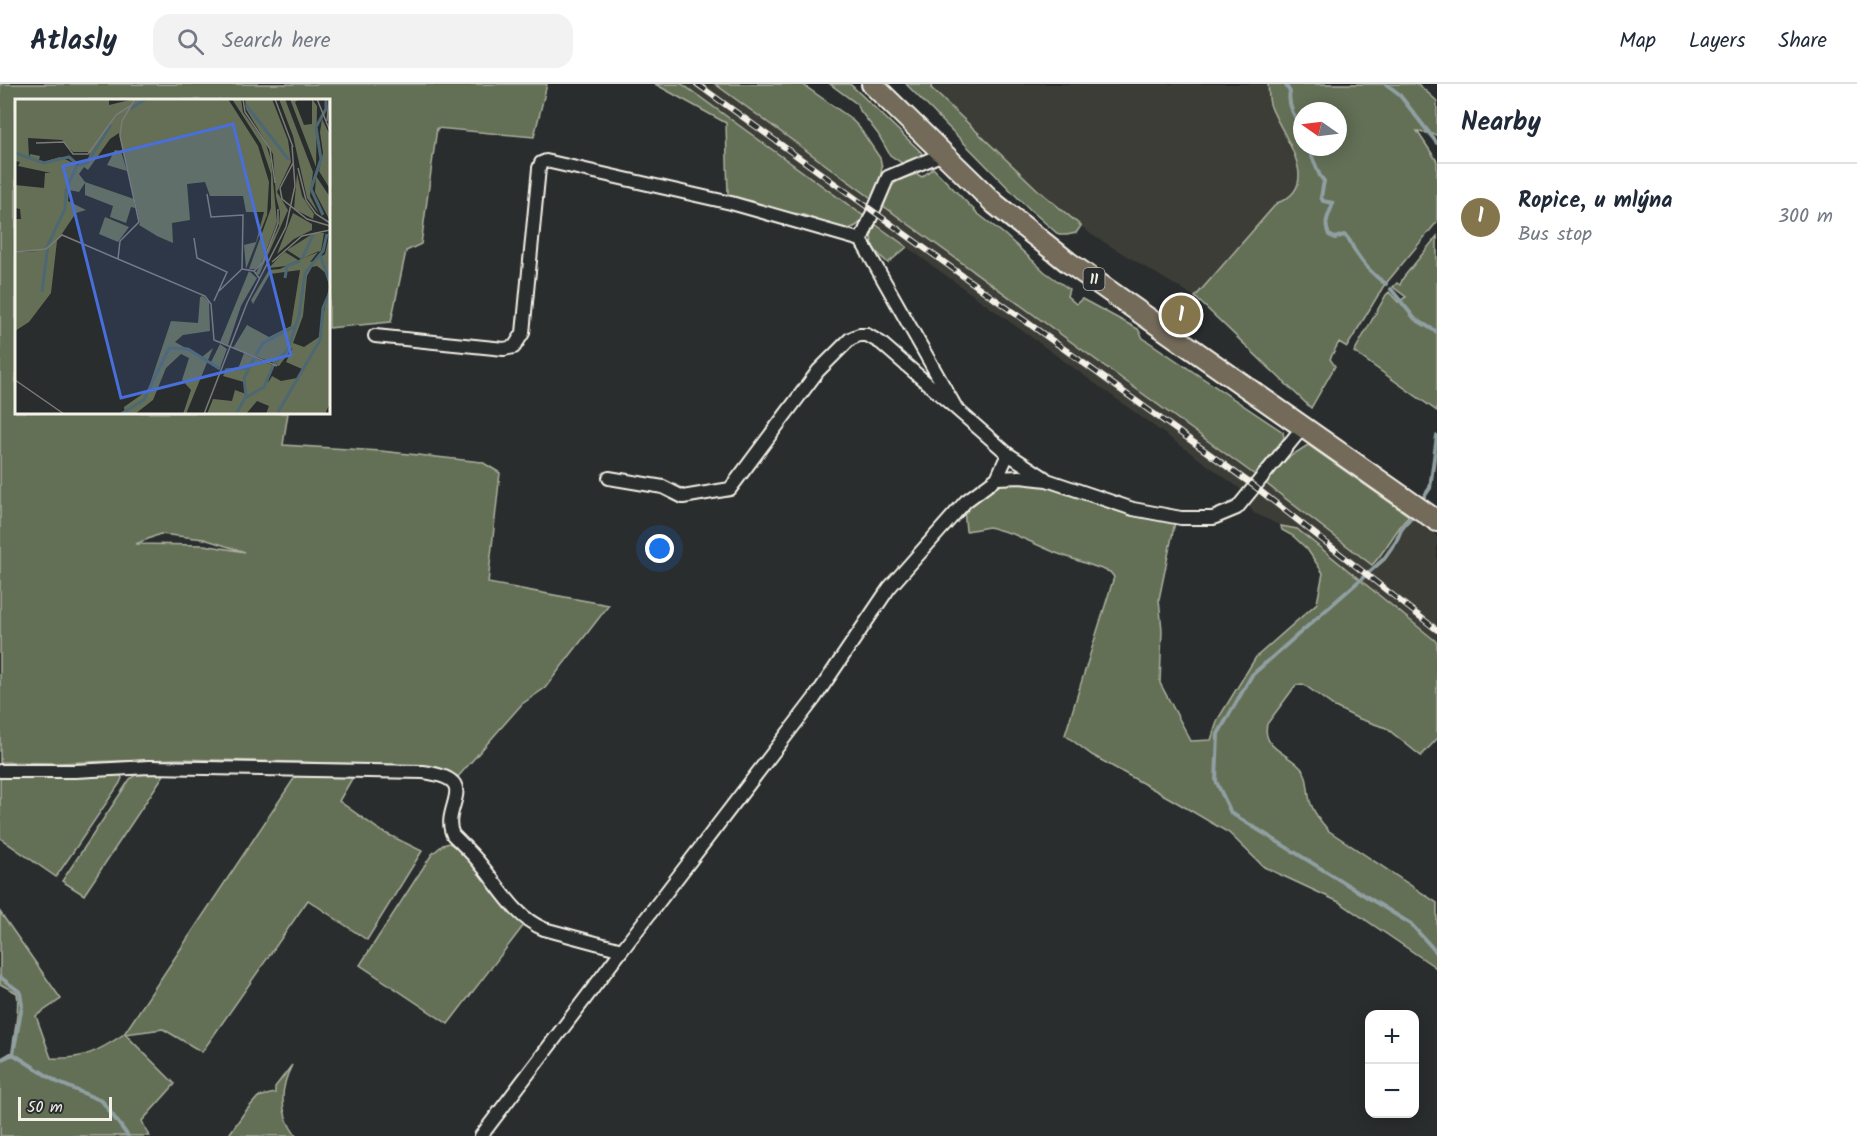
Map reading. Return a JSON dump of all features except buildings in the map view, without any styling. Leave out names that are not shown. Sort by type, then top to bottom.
[{"type":"main road","name":"11","points":[[872,84],[995,204],[1068,262],[1428,514]]},
{"type":"street","points":[[861,240],[888,177],[943,154]]},
{"type":"street","points":[[375,336],[504,349],[514,347],[523,333],[539,168],[541,163],[546,161],[731,203],[861,240],[956,408]]},
{"type":"street","points":[[609,478],[663,487],[683,497],[730,489],[818,371],[850,339],[859,335],[867,335],[882,344],[1008,454],[1047,480]]},
{"type":"street","points":[[997,478],[1020,477],[1047,480],[1133,509],[1181,518],[1213,518],[1237,508],[1303,427]]},
{"type":"street","points":[[481,1136],[814,699],[889,588],[966,501],[997,478],[1008,454]]},
{"type":"street","points":[[0,771],[75,771],[149,767],[411,771],[439,774],[452,781],[456,788],[457,795],[450,829],[453,835],[482,865],[518,913],[535,925],[622,950]]},
{"type":"shaded area","points":[[682,84],[715,84],[1255,475],[1372,565],[1384,554],[1400,525],[1409,516],[1437,536],[1437,641],[1297,529],[1281,526],[1254,513],[1249,506],[1253,498]]},
{"type":"shaded area","points":[[932,84],[1268,84],[1270,104],[1299,166],[1299,184],[1293,195],[1277,203],[1195,297],[1092,235],[1037,189],[931,88]]},
{"type":"green space","points":[[0,84],[547,84],[534,137],[437,128],[421,244],[406,251],[391,322],[330,328],[330,99],[15,99],[15,414],[288,414],[283,445],[381,451],[482,462],[500,473],[488,583],[609,605],[545,688],[522,704],[457,778],[425,767],[407,765],[179,759],[56,763],[0,762]],"holes":[[[160,534],[204,539],[245,552],[204,545],[136,544]]]},
{"type":"green space","points":[[655,84],[682,84],[865,217],[856,226],[847,229],[838,228],[797,213],[787,214],[728,195],[726,123]]},
{"type":"green space","points":[[715,84],[802,84],[849,117],[859,127],[880,158],[882,167],[874,200]]},
{"type":"green space","points":[[830,84],[850,84],[922,153],[923,158],[906,166],[890,155],[857,104]]},
{"type":"green space","points":[[906,84],[932,84],[931,88],[1037,189],[1081,226],[1076,233],[1059,235],[1051,228],[1025,205]]},
{"type":"green space","points":[[1268,84],[1418,84],[1437,101],[1437,135],[1417,131],[1437,161],[1437,222],[1383,287],[1347,347],[1339,342],[1330,359],[1335,366],[1311,408],[1195,297],[1277,203],[1291,195],[1298,185],[1299,173],[1295,156],[1347,156],[1347,102],[1293,102],[1293,152],[1269,99]]},
{"type":"green space","points":[[933,168],[977,213],[1004,234],[1045,272],[1069,289],[1067,296],[1076,304],[1082,299],[1138,329],[1143,338],[1283,432],[1284,438],[1255,475],[882,205],[888,192],[898,181],[917,174],[922,177]]},
{"type":"green space","points":[[875,224],[907,247],[888,263],[871,241]]},
{"type":"green space","points":[[1437,236],[1437,411],[1354,352],[1386,295],[1389,292],[1398,302],[1406,297],[1393,287],[1397,283],[1400,285],[1403,278]]},
{"type":"green space","points":[[1308,445],[1409,516],[1372,565],[1264,482],[1289,457]]},
{"type":"green space","points":[[1016,481],[1049,486],[1175,522],[1159,599],[1162,630],[1160,683],[1191,741],[1211,740],[1218,719],[1256,657],[1317,603],[1323,573],[1307,549],[1293,536],[1282,530],[1281,526],[1297,529],[1437,642],[1437,739],[1421,756],[1386,728],[1335,707],[1303,684],[1296,685],[1267,724],[1266,733],[1273,746],[1304,772],[1312,808],[1329,831],[1437,903],[1437,970],[1339,902],[1264,867],[1229,833],[1092,755],[1065,735],[1114,577],[1110,572],[1056,553],[1013,534],[989,527],[966,531],[964,509],[994,487]]},
{"type":"green space","points":[[165,773],[84,895],[62,881],[130,779],[137,774]]},
{"type":"green space","points":[[120,774],[122,778],[120,783],[56,877],[0,838],[0,775]]},
{"type":"green space","points":[[297,774],[353,777],[339,801],[381,831],[422,851],[367,940],[308,900],[202,1052],[163,1029],[125,1034],[175,1084],[142,1121],[149,1136],[0,1136],[0,1059],[12,1052],[18,1006],[17,993],[0,984],[0,912],[61,999],[36,1016],[51,1058],[81,1056],[98,1050],[124,1034]]},
{"type":"green space","points":[[449,843],[471,859],[524,925],[448,1024],[360,965],[432,854]]},
{"type":"green space","points":[[292,1065],[285,1083],[283,1101],[286,1119],[296,1136],[228,1136],[258,1097],[275,1093],[275,1087]]},
{"type":"waterway","points":[[1285,84],[1290,92],[1293,113]]},
{"type":"waterway","points":[[1386,84],[1398,93],[1437,143]]},
{"type":"waterway","points":[[1312,156],[1324,181],[1321,197],[1323,201],[1333,203],[1327,222],[1329,235],[1335,238],[1344,235],[1350,240],[1365,265],[1386,284]]},
{"type":"waterway","points":[[1391,289],[1415,319],[1437,332]]},
{"type":"waterway","points":[[1421,501],[1430,488],[1437,436]]},
{"type":"waterway","points":[[1414,513],[1384,559],[1252,675],[1218,734],[1216,781],[1231,813],[1411,924],[1437,953]]},
{"type":"waterway","points":[[0,977],[20,992],[22,1006],[13,1054]]},
{"type":"waterway","points":[[13,1054],[57,1082],[102,1101],[128,1136]]},
{"type":"waterway","points":[[0,1060],[13,1054]]},
{"type":"railway","points":[[697,84],[1254,486],[1437,630]]},
{"type":"place","name":"Ropice, u mlýna","points":[[1181,315]]}]
